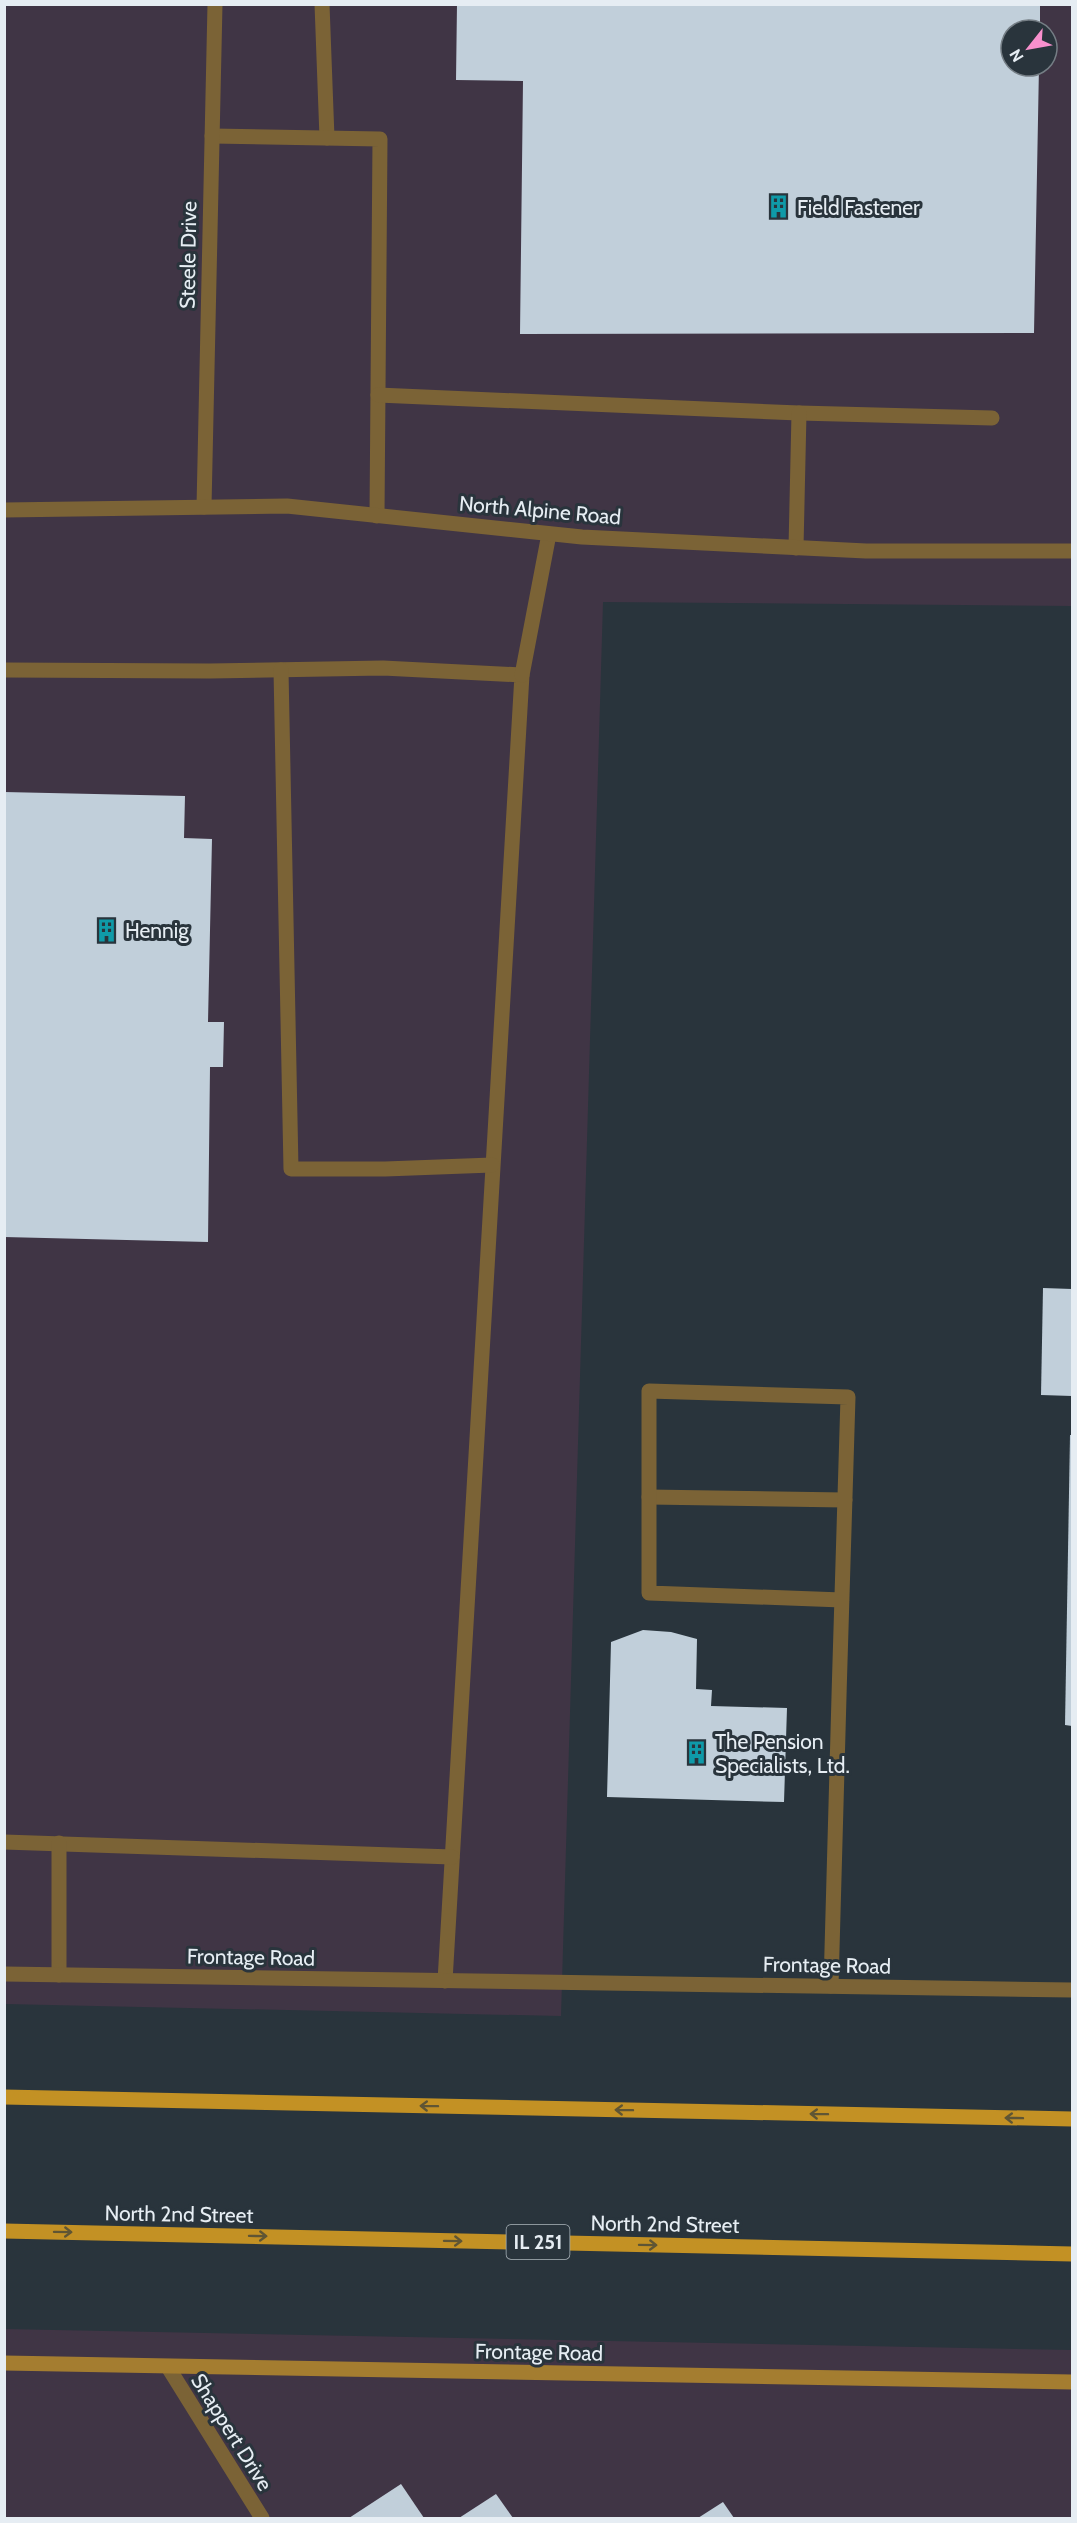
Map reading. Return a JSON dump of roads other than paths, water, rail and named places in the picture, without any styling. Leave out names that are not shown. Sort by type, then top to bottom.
[{"type":"main road","points":[[4,2097],[1072,2119]]},
{"type":"main road","name":"North 2nd Street","points":[[4,2231],[1072,2254]]},
{"type":"street","name":"Steele Drive","points":[[204,507],[215,4]]},
{"type":"street","points":[[322,4],[327,138]]},
{"type":"street","points":[[212,136],[380,139],[377,516]]},
{"type":"street","points":[[378,396],[799,413],[992,418]]},
{"type":"street","points":[[796,548],[799,413]]},
{"type":"street","name":"North Alpine Road","points":[[4,510],[287,506],[549,534],[866,551],[1072,551]]},
{"type":"street","points":[[445,1981],[522,675],[549,534]]},
{"type":"street","points":[[4,670],[383,668],[522,675]]},
{"type":"street","points":[[281,670],[291,1169],[385,1169],[492,1165]]},
{"type":"street","points":[[831,1986],[848,1397],[649,1391],[649,1593],[842,1599]]},
{"type":"street","points":[[649,1497],[845,1500]]},
{"type":"street","points":[[4,1842],[452,1857]]},
{"type":"street","points":[[59,1843],[59,1975]]},
{"type":"street","name":"Frontage Road","points":[[4,1974],[1072,1990]]},
{"type":"street","name":"Frontage Road","points":[[4,2363],[1072,2382]]},
{"type":"street","name":"Shappert Drive","points":[[168,2367],[262,2518]]},
{"type":"place","name":"Field Fastener","points":[[779,207]]},
{"type":"place","name":"Hennig","points":[[107,930]]},
{"type":"place","name":"The Pension Specialists, Ltd.","points":[[697,1753]]}]
